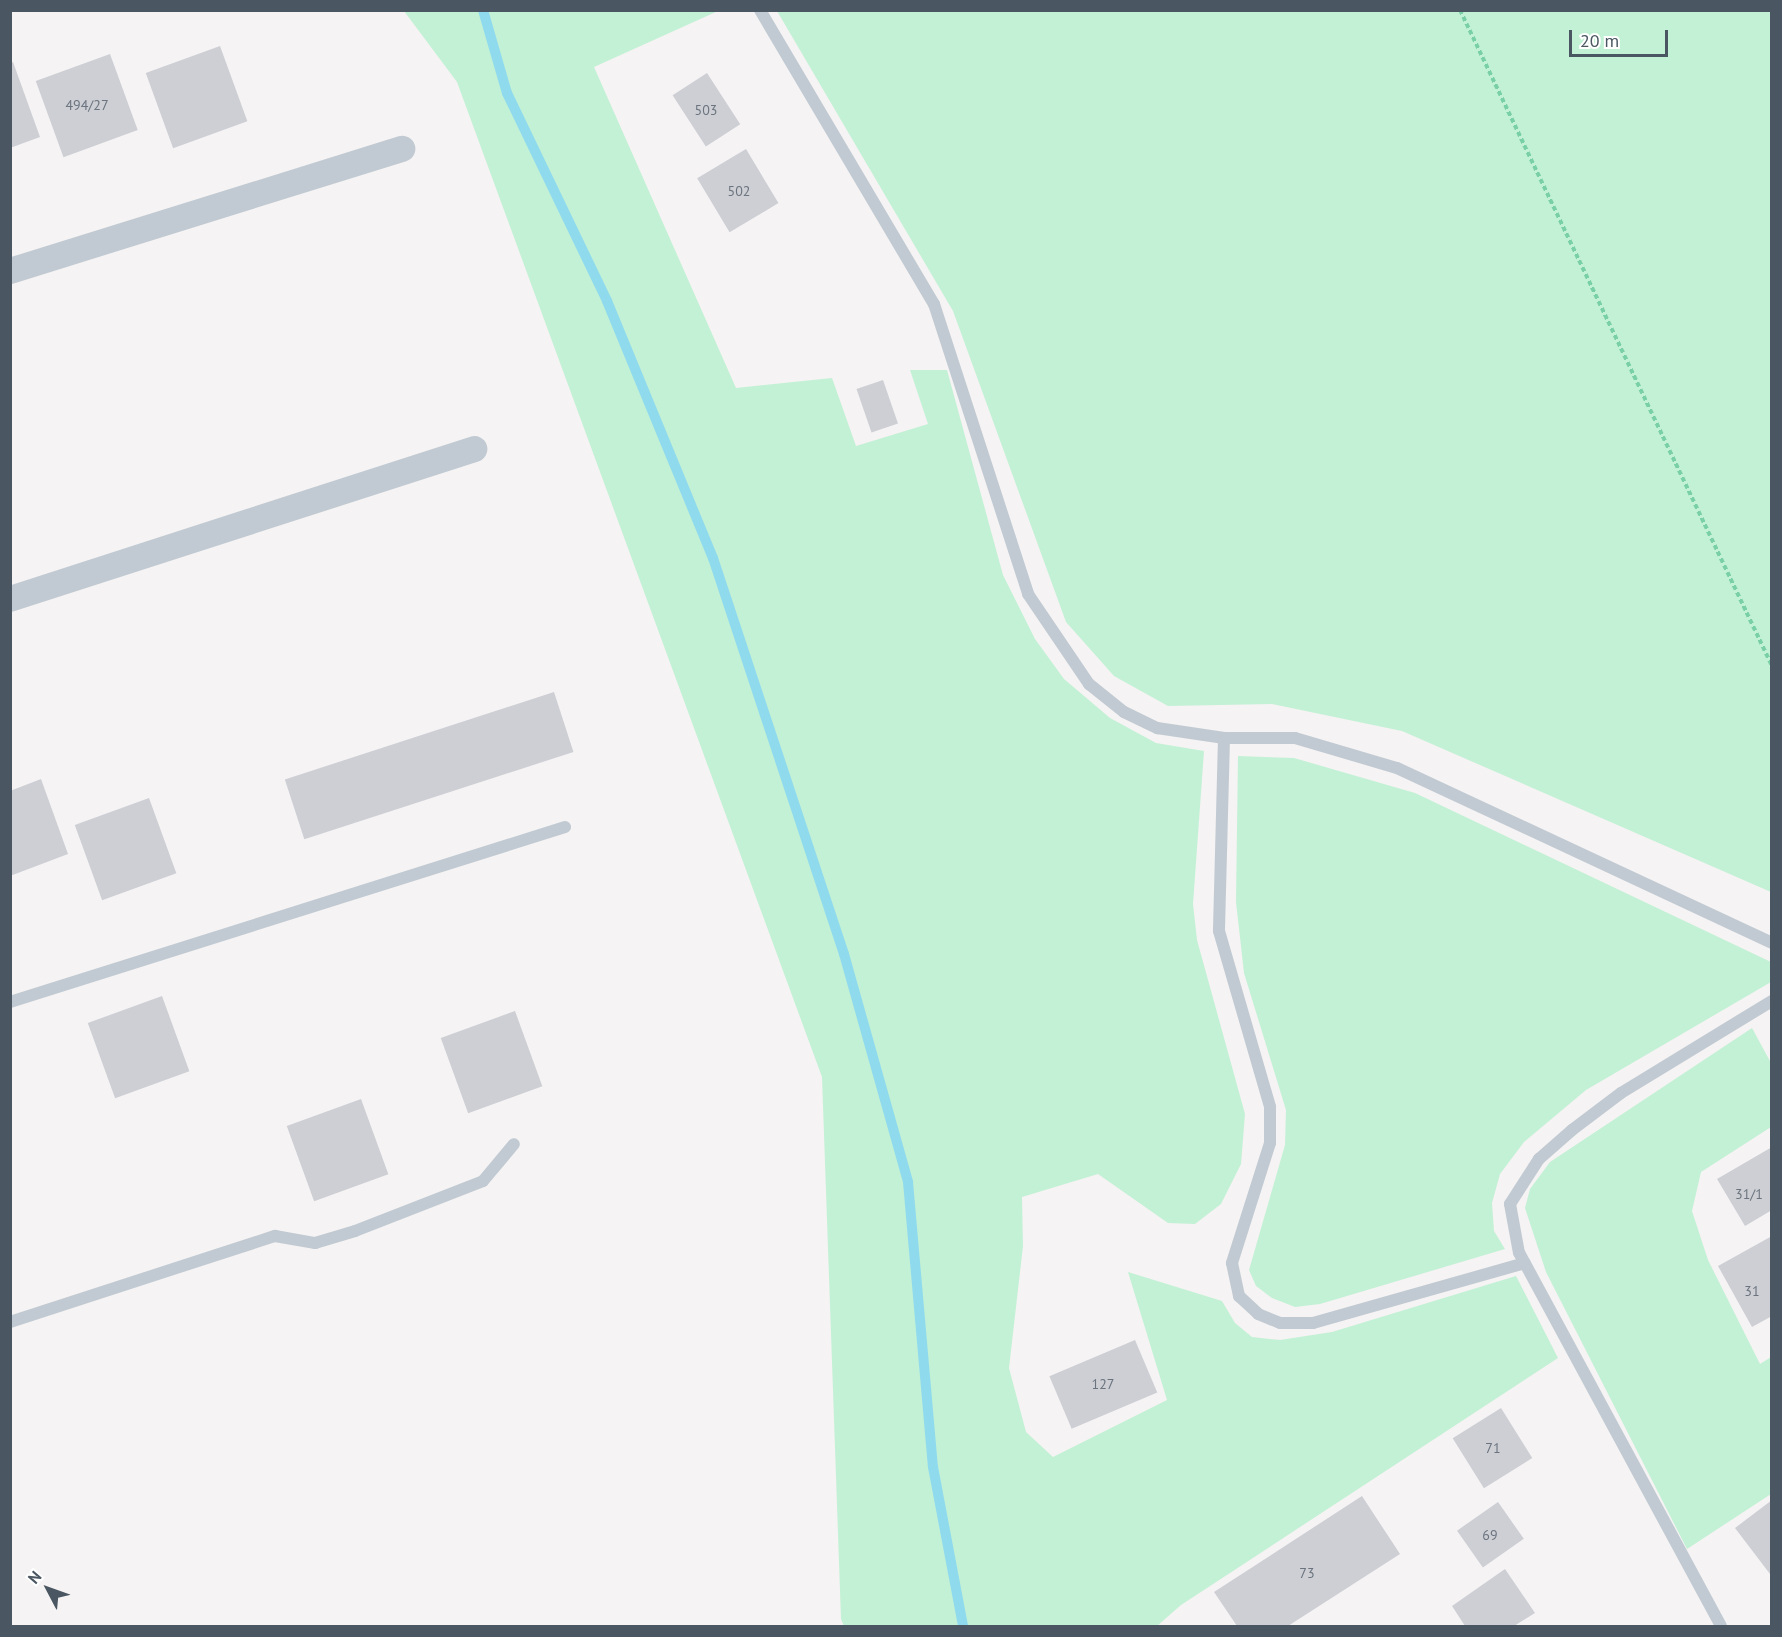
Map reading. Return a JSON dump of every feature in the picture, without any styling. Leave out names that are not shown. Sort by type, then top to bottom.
[{"type":"street","points":[[10,271],[402,149]]},
{"type":"street","points":[[10,599],[474,449]]},
{"type":"lane","points":[[760,10],[934,304],[1028,594],[1054,641],[1089,684],[1124,712],[1157,728],[1224,738],[1295,738],[1397,768],[1772,944]]},
{"type":"lane","points":[[1224,738],[1219,931],[1270,1107],[1270,1143],[1232,1263],[1239,1296],[1258,1314],[1280,1323],[1313,1323],[1525,1263]]},
{"type":"lane","points":[[10,1002],[565,827]]},
{"type":"lane","points":[[1721,1626],[1525,1263],[1510,1204],[1539,1159],[1621,1093],[1770,1004]]},
{"type":"lane","points":[[10,1322],[275,1236],[315,1243],[355,1232],[483,1181],[514,1144]]},
{"type":"path","points":[[1460,10],[1772,666]]},
{"type":"green space","points":[[404,11],[718,11],[594,67],[736,388],[832,378],[856,446],[928,424],[910,370],[947,370],[1003,575],[1035,639],[1064,679],[1110,718],[1156,743],[1204,751],[1193,904],[1197,940],[1245,1114],[1241,1164],[1221,1204],[1195,1224],[1168,1223],[1098,1174],[1022,1197],[1023,1246],[1009,1368],[1026,1432],[1053,1457],[1167,1400],[1128,1272],[1222,1301],[1235,1323],[1252,1337],[1280,1340],[1332,1332],[1516,1276],[1558,1358],[1181,1605],[1157,1626],[844,1626],[841,1619],[822,1077],[457,82]]},
{"type":"green space","points":[[777,11],[1771,11],[1771,892],[1402,731],[1272,704],[1168,706],[1114,676],[1066,622],[953,311]]},
{"type":"green space","points":[[1238,756],[1294,758],[1415,793],[1771,962],[1771,982],[1586,1090],[1524,1142],[1500,1174],[1492,1203],[1494,1231],[1505,1249],[1320,1304],[1295,1307],[1272,1298],[1256,1286],[1249,1270],[1285,1145],[1286,1110],[1244,973],[1236,902]]},
{"type":"green space","points":[[1752,1028],[1771,1063],[1771,1127],[1701,1172],[1692,1211],[1708,1260],[1760,1364],[1771,1357],[1771,1494],[1687,1549],[1546,1272],[1525,1208],[1530,1189],[1550,1162]]},
{"type":"building","points":[[220,46],[247,121],[173,148],[146,73]]},
{"type":"building","points":[[110,54],[138,130],[63,157],[36,81]]},
{"type":"building","points":[[13,62],[40,137],[10,148],[10,63]]},
{"type":"building","points":[[707,73],[740,124],[706,146],[673,95]]},
{"type":"building","points":[[746,149],[778,203],[730,232],[697,178]]},
{"type":"building","points":[[883,380],[898,423],[872,433],[857,389]]},
{"type":"building","points":[[554,692],[573,752],[304,839],[285,779]]},
{"type":"building","points":[[41,779],[68,854],[10,876],[10,791]]},
{"type":"building","points":[[149,798],[176,873],[102,900],[75,825]]},
{"type":"building","points":[[162,996],[189,1071],[115,1098],[88,1023]]},
{"type":"building","points":[[515,1011],[542,1086],[468,1113],[441,1038]]},
{"type":"building","points":[[361,1099],[388,1174],[314,1201],[287,1126]]},
{"type":"building","points":[[1772,1147],[1772,1210],[1745,1226],[1717,1179]]},
{"type":"building","points":[[1772,1236],[1772,1316],[1752,1327],[1718,1266]]},
{"type":"building","points":[[1135,1340],[1157,1392],[1072,1429],[1049,1376]]},
{"type":"building","points":[[1501,1408],[1532,1458],[1484,1488],[1453,1438]]},
{"type":"building","points":[[1362,1496],[1400,1554],[1288,1626],[1237,1626],[1214,1592]]},
{"type":"building","points":[[1772,1500],[1772,1573],[1770,1574],[1735,1528]]},
{"type":"building","points":[[1498,1502],[1524,1539],[1483,1568],[1457,1531]]},
{"type":"building","points":[[1505,1569],[1535,1613],[1514,1626],[1465,1626],[1452,1606]]},
{"type":"waterway","points":[[483,10],[507,93],[607,301],[713,558],[844,954],[908,1182],[933,1467],[963,1626]]}]
